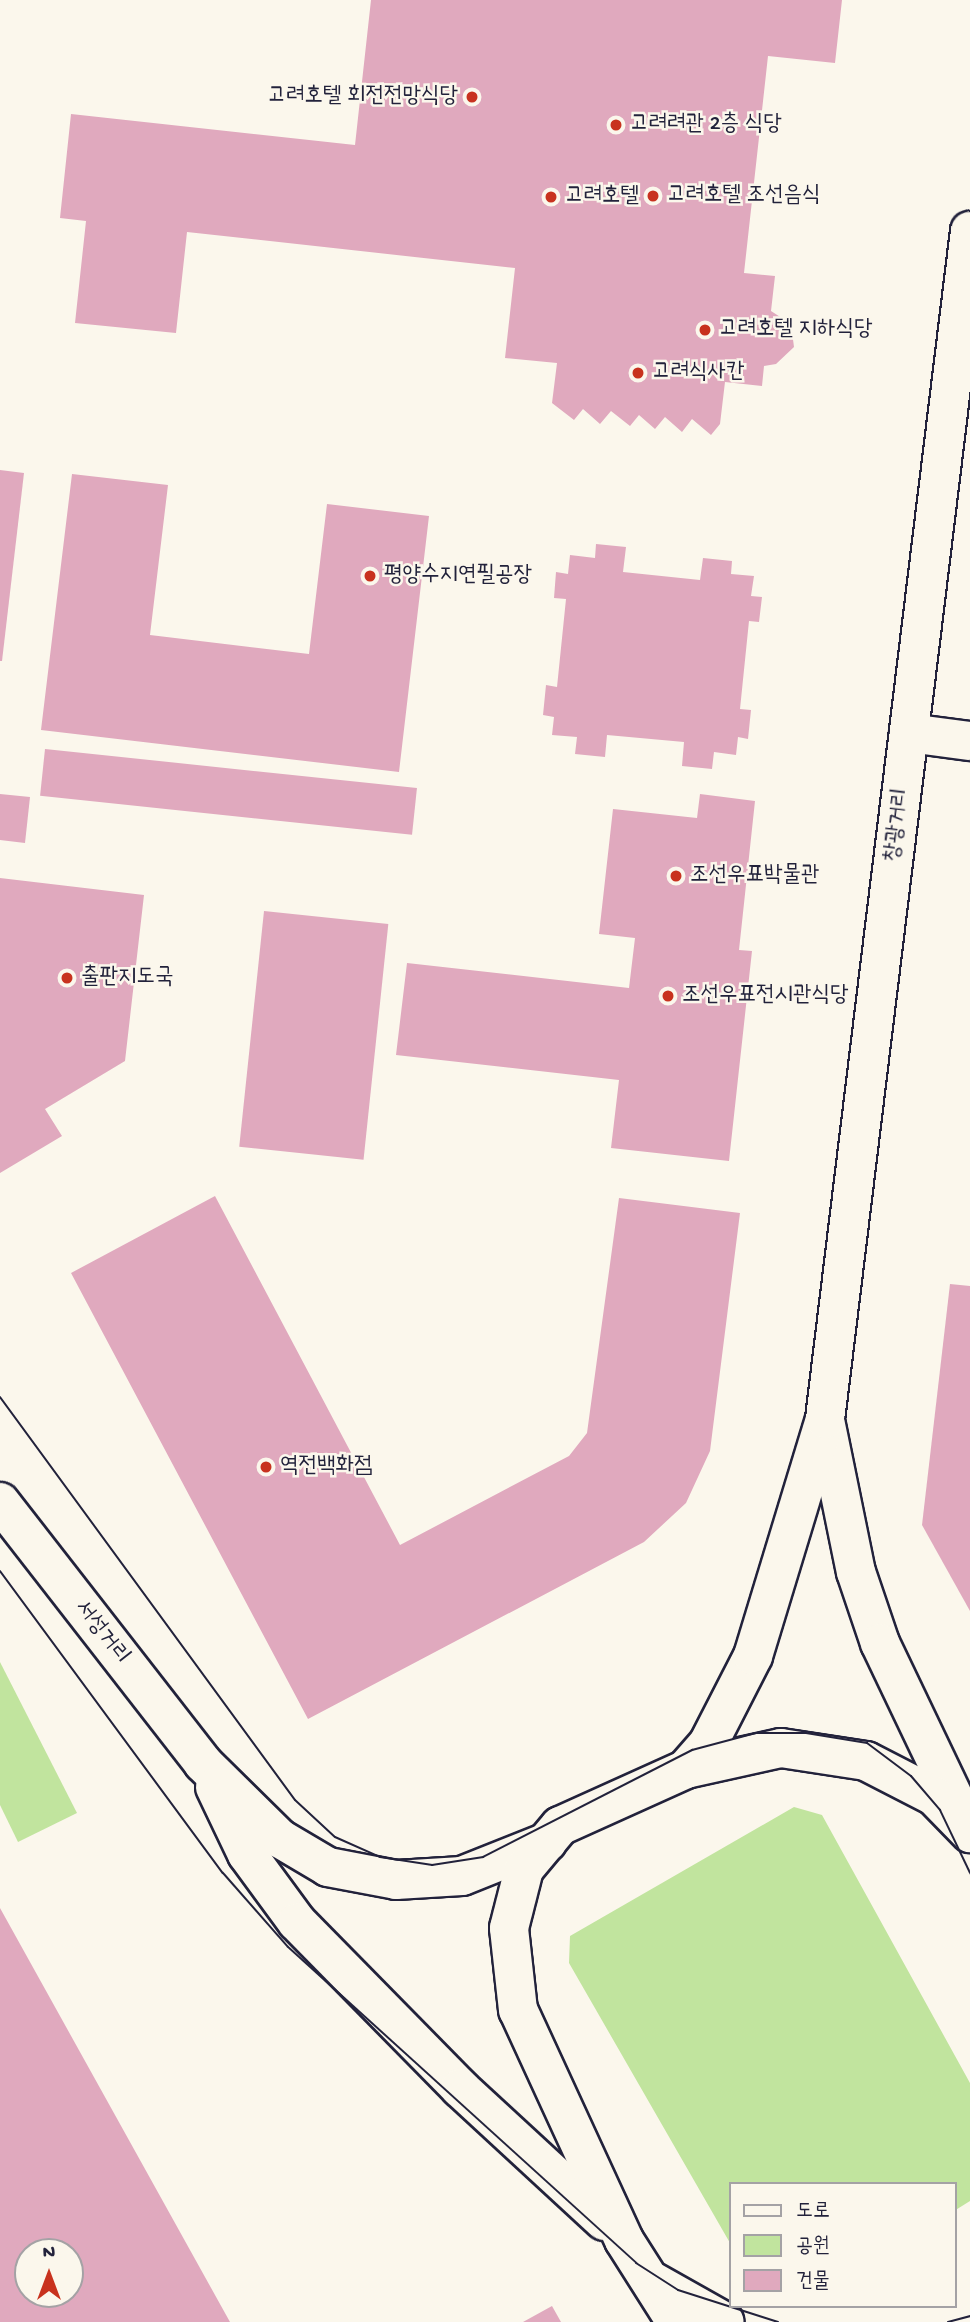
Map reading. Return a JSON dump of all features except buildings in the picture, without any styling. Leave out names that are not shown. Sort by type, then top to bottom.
[{"type":"main road","name":"창광거리","points":[[825,1419],[970,231]]},
{"type":"main road","points":[[909,733],[970,741]]},
{"type":"main road","points":[[686,1769],[708,1744],[753,1656],[825,1419]]},
{"type":"main road","points":[[825,1419],[856,1572],[880,1643],[970,1832]]},
{"type":"main road","name":"서성거리","points":[[0,1502],[203,1763]]},
{"type":"main road","points":[[676,2322],[624,2240],[539,2066],[509,1964],[514,1900],[524,1869],[560,1826],[686,1769],[781,1748],[866,1760],[934,1796],[970,1832]]},
{"type":"main road","points":[[203,1763],[279,1838],[328,1867],[396,1880],[462,1876],[547,1842]]},
{"type":"main road","points":[[203,1763],[247,1854],[298,1922],[460,2088],[624,2240]]},
{"type":"main road","points":[[652,2281],[725,2322]]},
{"type":"green space","points":[[0,1662],[77,1813],[18,1842],[0,1805]]},
{"type":"green space","points":[[794,1807],[822,1815],[970,2083],[970,2201],[956,2210],[956,2182],[729,2182],[729,2241],[569,1963],[570,1936]]},
{"type":"tram line","points":[[0,1397],[295,1800],[335,1837],[380,1857],[432,1865],[483,1857],[692,1750],[756,1733],[806,1733],[867,1743],[911,1776],[940,1810],[970,1873]]},
{"type":"tram line","points":[[0,1571],[223,1873],[288,1947],[636,2263],[678,2290],[729,2306]]},
{"type":"tram line","points":[[734,2308],[778,2322]]},
{"type":"tram line","points":[[948,2322],[970,2316]]},
{"type":"place","name":"고려호텔 회전전망식당","points":[[472,97]]},
{"type":"place","name":"고려려관 2층 식당","points":[[616,125]]},
{"type":"place","name":"고려호텔 조선음식","points":[[653,196]]},
{"type":"place","name":"고려호텔","points":[[551,197]]},
{"type":"place","name":"고려호텔 지하식당","points":[[705,330]]},
{"type":"place","name":"고려식사칸","points":[[638,373]]},
{"type":"place","name":"평양수지연필공장","points":[[370,576]]},
{"type":"place","name":"조선우표박물관","points":[[676,876]]},
{"type":"place","name":"출판지도국","points":[[67,978]]},
{"type":"place","name":"조선우표전시관식당","points":[[668,996]]},
{"type":"place","name":"역전백화점","points":[[266,1467]]}]
